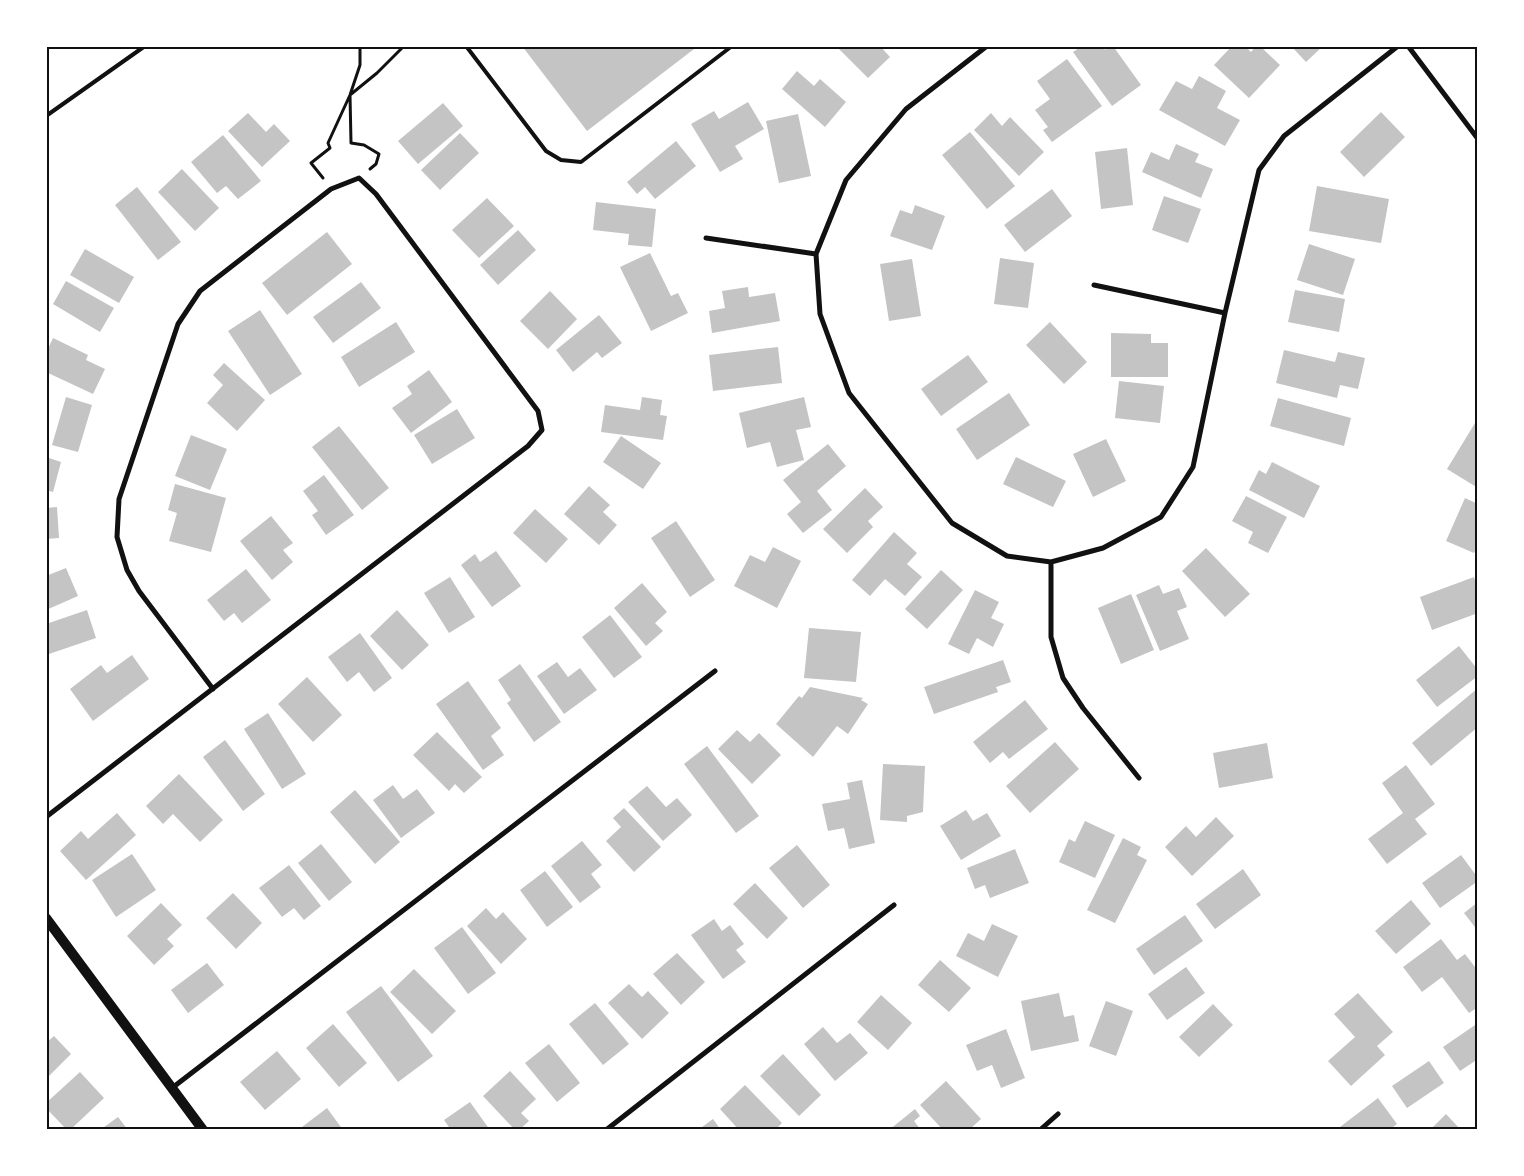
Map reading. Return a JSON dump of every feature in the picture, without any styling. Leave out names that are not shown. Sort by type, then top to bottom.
[{"type":"main road","points":[[46,918],[203,1130]]},
{"type":"street","points":[[987,46],[906,109],[846,180],[816,254],[820,314],[849,393],[952,523],[1007,556],[1051,562],[1103,548],[1161,517],[1192,467],[1225,312],[1259,170],[1284,136],[1398,46]]},
{"type":"street","points":[[1408,46],[1478,139]]},
{"type":"street","points":[[46,818],[528,446],[542,430],[538,411],[376,194],[359,178],[331,188],[200,291],[178,324],[118,499],[116,537],[127,570],[139,592],[212,689]]},
{"type":"street","points":[[706,238],[816,254]]},
{"type":"street","points":[[1094,285],[1225,312]]},
{"type":"street","points":[[1051,562],[1051,636],[1063,678],[1083,708],[1139,778]]},
{"type":"street","points":[[171,1088],[715,671]]},
{"type":"street","points":[[606,1130],[894,905]]},
{"type":"street","points":[[1040,1130],[1058,1114]]},
{"type":"lane","points":[[46,116],[145,46]]},
{"type":"lane","points":[[466,46],[546,151],[561,160],[581,162],[732,46]]},
{"type":"path","points":[[331,188],[311,163],[330,148],[328,143],[350,95],[360,65],[360,46]]},
{"type":"path","points":[[350,95],[377,73],[404,46]]},
{"type":"path","points":[[350,95],[351,143],[364,145],[379,154],[376,164],[359,178]]},
{"type":"building","points":[[522,46],[698,46],[587,131]]},
{"type":"building","points":[[836,46],[880,46],[890,57],[868,78]]},
{"type":"building","points":[[1082,46],[1103,46],[1105,50],[1113,46],[1141,85],[1112,106],[1073,52]]},
{"type":"building","points":[[1232,46],[1245,46],[1251,52],[1256,46],[1260,46],[1280,65],[1249,98],[1214,65]]},
{"type":"building","points":[[1291,46],[1323,46],[1306,62]]},
{"type":"building","points":[[1067,59],[1102,106],[1052,142],[1043,130],[1048,127],[1035,110],[1050,99],[1037,81]]},
{"type":"building","points":[[797,71],[814,86],[820,79],[846,102],[825,127],[782,89]]},
{"type":"building","points":[[1199,76],[1226,91],[1217,108],[1240,120],[1225,146],[1159,110],[1176,81],[1192,89]]},
{"type":"building","points":[[748,102],[764,129],[735,146],[743,159],[720,172],[691,124],[714,111],[719,119]]},
{"type":"building","points":[[443,103],[463,126],[418,164],[398,141]]},
{"type":"building","points":[[1381,112],[1405,137],[1364,177],[1340,152]]},
{"type":"building","points":[[248,113],[266,132],[274,124],[290,141],[262,167],[228,131]]},
{"type":"building","points":[[991,113],[1002,126],[1010,117],[1044,152],[1019,176],[974,130]]},
{"type":"building","points":[[798,114],[811,176],[779,183],[766,121]]},
{"type":"building","points":[[970,132],[1015,186],[987,209],[942,155]]},
{"type":"building","points":[[460,133],[479,153],[440,190],[421,170]]},
{"type":"building","points":[[223,135],[261,181],[238,199],[226,186],[217,193],[191,162]]},
{"type":"building","points":[[676,141],[696,166],[655,199],[645,187],[637,194],[627,182]]},
{"type":"building","points":[[1176,144],[1199,154],[1195,162],[1213,169],[1201,198],[1142,172],[1151,152],[1169,160]]},
{"type":"building","points":[[1127,148],[1133,205],[1101,209],[1095,152]]},
{"type":"building","points":[[182,169],[219,208],[195,231],[158,192]]},
{"type":"building","points":[[1317,186],[1389,199],[1381,243],[1309,231]]},
{"type":"building","points":[[137,187],[181,242],[158,260],[115,205]]},
{"type":"building","points":[[1052,189],[1072,216],[1025,252],[1004,225]]},
{"type":"building","points":[[1164,196],[1201,209],[1188,243],[1152,230]]},
{"type":"building","points":[[487,198],[514,226],[479,258],[452,230]]},
{"type":"building","points":[[596,202],[656,209],[652,247],[628,245],[629,234],[593,230]]},
{"type":"building","points":[[915,205],[945,216],[932,250],[890,236],[900,210],[912,214]]},
{"type":"building","points":[[518,230],[536,250],[498,285],[480,265]]},
{"type":"building","points":[[327,232],[352,264],[287,315],[262,283]]},
{"type":"building","points":[[1309,244],[1355,259],[1343,295],[1297,280]]},
{"type":"building","points":[[85,249],[134,277],[119,303],[70,275]]},
{"type":"building","points":[[650,253],[671,296],[678,293],[688,313],[651,331],[620,267]]},
{"type":"building","points":[[1000,258],[1034,263],[1028,308],[994,304]]},
{"type":"building","points":[[912,259],[921,316],[889,321],[880,264]]},
{"type":"building","points":[[66,281],[114,308],[100,332],[53,304]]},
{"type":"building","points":[[361,282],[381,308],[333,343],[313,317]]},
{"type":"building","points":[[748,287],[749,297],[775,293],[780,321],[712,333],[709,311],[725,308],[722,291]]},
{"type":"building","points":[[1295,290],[1345,299],[1339,332],[1288,322]]},
{"type":"building","points":[[550,291],[577,319],[548,349],[520,321]]},
{"type":"building","points":[[260,310],[302,374],[270,395],[228,331]]},
{"type":"building","points":[[599,315],[622,343],[602,358],[597,352],[573,372],[556,350]]},
{"type":"building","points":[[396,322],[415,352],[359,387],[341,357]]},
{"type":"building","points":[[1050,322],[1087,362],[1064,384],[1026,345]]},
{"type":"building","points":[[1111,333],[1151,334],[1151,343],[1168,343],[1168,377],[1111,377]]},
{"type":"building","points":[[53,338],[88,355],[86,360],[105,369],[93,394],[46,372],[46,353]]},
{"type":"building","points":[[778,347],[782,383],[713,391],[709,355]]},
{"type":"building","points":[[1284,350],[1335,362],[1338,352],[1365,358],[1358,389],[1340,385],[1337,398],[1276,383]]},
{"type":"building","points":[[968,355],[988,382],[941,416],[921,389]]},
{"type":"building","points":[[224,363],[265,400],[237,431],[207,403],[223,385],[213,375]]},
{"type":"building","points":[[429,370],[452,402],[411,433],[392,408],[412,394],[407,386]]},
{"type":"building","points":[[1119,381],[1164,386],[1160,423],[1115,418]]},
{"type":"building","points":[[1009,393],[1030,425],[977,460],[956,429]]},
{"type":"building","points":[[66,397],[92,405],[78,452],[52,445]]},
{"type":"building","points":[[642,397],[662,400],[660,415],[667,416],[663,440],[601,432],[605,405],[640,410]]},
{"type":"building","points":[[804,397],[811,427],[796,430],[804,460],[777,467],[770,442],[747,448],[739,413]]},
{"type":"building","points":[[1278,398],[1351,418],[1344,446],[1270,426]]},
{"type":"building","points":[[457,409],[475,438],[432,464],[414,435]]},
{"type":"building","points":[[1475,423],[1478,425],[1478,488],[1447,469]]},
{"type":"building","points":[[339,426],[389,488],[362,510],[312,447]]},
{"type":"building","points":[[191,435],[227,449],[210,490],[175,476]]},
{"type":"building","points":[[621,436],[661,463],[643,489],[603,462]]},
{"type":"building","points":[[1106,439],[1126,481],[1093,497],[1073,454]]},
{"type":"building","points":[[828,444],[846,466],[817,491],[832,510],[803,533],[787,514],[801,502],[783,480]]},
{"type":"building","points":[[46,457],[61,462],[53,492],[46,490]]},
{"type":"building","points":[[1016,457],[1066,481],[1053,507],[1003,484]]},
{"type":"building","points":[[1272,462],[1320,486],[1304,518],[1249,490],[1259,470],[1266,474]]},
{"type":"building","points":[[324,475],[354,515],[326,535],[312,515],[318,511],[303,491]]},
{"type":"building","points":[[175,484],[226,498],[211,552],[169,541],[177,513],[168,510]]},
{"type":"building","points":[[589,486],[610,505],[603,512],[617,525],[599,545],[564,514]]},
{"type":"building","points":[[865,488],[883,507],[868,521],[873,527],[847,553],[823,529]]},
{"type":"building","points":[[1246,496],[1287,517],[1268,553],[1248,543],[1253,532],[1232,521]]},
{"type":"building","points":[[1465,498],[1478,504],[1478,544],[1474,553],[1446,541]]},
{"type":"building","points":[[57,507],[59,538],[46,539],[46,508]]},
{"type":"building","points":[[535,509],[568,539],[546,563],[513,533]]},
{"type":"building","points":[[271,516],[293,543],[283,550],[293,562],[272,580],[240,541]]},
{"type":"building","points":[[676,521],[715,580],[690,597],[651,538]]},
{"type":"building","points":[[894,532],[917,553],[907,564],[922,577],[905,596],[885,579],[870,596],[852,580]]},
{"type":"building","points":[[773,547],[801,561],[777,608],[734,586],[750,555],[765,562]]},
{"type":"building","points":[[1206,548],[1250,594],[1225,617],[1182,571]]},
{"type":"building","points":[[496,551],[521,586],[492,607],[461,565],[475,554],[480,562]]},
{"type":"building","points":[[66,568],[78,596],[46,610],[46,576]]},
{"type":"building","points":[[246,569],[271,600],[242,623],[234,613],[224,621],[207,600]]},
{"type":"building","points":[[941,570],[963,590],[927,629],[905,609]]},
{"type":"building","points":[[450,577],[475,617],[449,633],[424,593]]},
{"type":"building","points":[[1474,577],[1478,589],[1478,613],[1432,630],[1420,597]]},
{"type":"building","points":[[642,583],[667,612],[655,623],[663,631],[646,646],[614,608]]},
{"type":"building","points":[[1159,585],[1163,594],[1179,588],[1187,607],[1177,611],[1189,639],[1160,651],[1136,595]]},
{"type":"building","points":[[975,590],[999,602],[991,618],[1004,624],[993,647],[977,638],[969,654],[948,644]]},
{"type":"building","points":[[1131,594],[1154,650],[1121,664],[1098,608]]},
{"type":"building","points":[[87,610],[96,638],[46,655],[46,624]]},
{"type":"building","points":[[397,610],[429,645],[402,670],[370,636]]},
{"type":"building","points":[[610,615],[642,657],[614,678],[582,637]]},
{"type":"building","points":[[809,628],[861,632],[856,682],[804,678]]},
{"type":"building","points":[[360,633],[392,678],[374,692],[359,672],[347,682],[328,657]]},
{"type":"building","points":[[1459,646],[1478,670],[1478,676],[1437,707],[1416,680]]},
{"type":"building","points":[[132,655],[149,679],[93,721],[70,689],[101,665],[107,673]]},
{"type":"building","points":[[1003,660],[1011,682],[996,687],[998,692],[934,714],[924,687]]},
{"type":"building","points":[[557,662],[568,677],[580,668],[597,690],[564,714],[537,676]]},
{"type":"building","points":[[520,664],[561,722],[534,742],[507,703],[511,700],[498,680]]},
{"type":"building","points":[[307,677],[342,715],[313,742],[278,704]]},
{"type":"building","points":[[468,681],[501,728],[491,736],[504,755],[483,770],[436,704]]},
{"type":"building","points":[[810,687],[863,698],[861,700],[868,704],[848,734],[837,726],[813,757],[776,724],[799,696],[802,698]]},
{"type":"building","points":[[1478,688],[1478,727],[1431,766],[1412,743]]},
{"type":"building","points":[[1025,700],[1048,729],[1009,759],[1003,752],[990,763],[973,742]]},
{"type":"building","points":[[268,713],[306,774],[282,789],[244,729]]},
{"type":"building","points":[[737,730],[750,742],[759,733],[781,755],[752,784],[718,749]]},
{"type":"building","points":[[437,732],[482,777],[464,793],[455,784],[449,791],[413,755]]},
{"type":"building","points":[[225,740],[265,794],[243,811],[203,757]]},
{"type":"building","points":[[1055,742],[1079,769],[1030,813],[1006,786]]},
{"type":"building","points":[[1267,743],[1273,778],[1219,788],[1213,753]]},
{"type":"building","points":[[707,746],[759,816],[736,833],[684,764]]},
{"type":"building","points":[[883,764],[925,766],[923,812],[907,816],[907,822],[880,820]]},
{"type":"building","points":[[1406,765],[1435,804],[1415,819],[1427,834],[1387,864],[1368,839],[1403,813],[1382,783]]},
{"type":"building","points":[[179,774],[223,820],[200,842],[173,814],[163,824],[146,806]]},
{"type":"building","points":[[862,780],[875,843],[849,849],[844,828],[828,831],[822,804],[850,799],[847,783]]},
{"type":"building","points":[[393,785],[403,799],[417,789],[435,813],[401,838],[373,800]]},
{"type":"building","points":[[647,786],[666,807],[677,798],[692,815],[663,841],[628,802]]},
{"type":"building","points":[[355,790],[400,842],[375,864],[330,812]]},
{"type":"building","points":[[624,808],[661,847],[634,872],[606,841],[621,827],[613,818]]},
{"type":"building","points":[[966,810],[973,821],[987,813],[1001,836],[961,860],[940,826]]},
{"type":"building","points":[[117,813],[136,835],[86,880],[60,851],[81,831],[88,839]]},
{"type":"building","points":[[1216,817],[1234,836],[1192,876],[1165,847],[1186,826],[1196,837]]},
{"type":"building","points":[[1085,821],[1115,835],[1095,878],[1059,862],[1069,839],[1075,842]]},
{"type":"building","points":[[1123,838],[1141,847],[1137,855],[1147,860],[1115,923],[1087,910]]},
{"type":"building","points":[[582,841],[602,865],[591,874],[601,887],[580,903],[551,866]]},
{"type":"building","points":[[321,844],[352,882],[329,901],[298,863]]},
{"type":"building","points":[[797,845],[830,885],[803,908],[769,868]]},
{"type":"building","points":[[1015,849],[1029,883],[990,898],[985,885],[975,889],[967,868]]},
{"type":"building","points":[[132,854],[156,890],[116,917],[92,880]]},
{"type":"building","points":[[1461,855],[1478,878],[1478,881],[1440,908],[1422,883]]},
{"type":"building","points":[[289,865],[321,906],[304,920],[294,908],[282,917],[259,888]]},
{"type":"building","points":[[1243,869],[1261,895],[1215,929],[1196,904]]},
{"type":"building","points":[[545,871],[573,907],[547,927],[520,890]]},
{"type":"building","points":[[755,883],[788,918],[767,939],[733,904]]},
{"type":"building","points":[[233,893],[262,923],[236,949],[206,918]]},
{"type":"building","points":[[1411,900],[1431,924],[1396,954],[1375,931]]},
{"type":"building","points":[[1478,902],[1478,931],[1464,913]]},
{"type":"building","points":[[161,903],[182,925],[167,939],[174,946],[154,965],[127,936]]},
{"type":"building","points":[[486,908],[496,919],[503,912],[527,939],[501,964],[467,926]]},
{"type":"building","points":[[1185,915],[1203,941],[1154,975],[1136,949]]},
{"type":"building","points":[[714,919],[722,931],[730,925],[744,944],[736,950],[746,962],[723,979],[691,935]]},
{"type":"building","points":[[992,924],[1018,936],[998,977],[956,956],[968,933],[984,941]]},
{"type":"building","points":[[462,927],[496,973],[468,994],[434,948]]},
{"type":"building","points":[[1441,939],[1457,960],[1465,954],[1478,971],[1478,1007],[1469,1013],[1442,977],[1422,992],[1403,967]]},
{"type":"building","points":[[677,953],[705,982],[681,1005],[653,974]]},
{"type":"building","points":[[940,960],[971,988],[949,1012],[918,985]]},
{"type":"building","points":[[207,963],[224,985],[188,1013],[171,990]]},
{"type":"building","points":[[1186,967],[1205,993],[1167,1020],[1148,994]]},
{"type":"building","points":[[414,969],[456,1011],[432,1034],[390,992]]},
{"type":"building","points":[[629,984],[642,997],[648,991],[669,1013],[642,1039],[608,1003]]},
{"type":"building","points":[[381,986],[433,1056],[398,1082],[346,1012]]},
{"type":"building","points":[[1059,993],[1064,1017],[1074,1015],[1079,1041],[1031,1051],[1021,1001]]},
{"type":"building","points":[[1358,993],[1393,1032],[1377,1046],[1385,1055],[1351,1086],[1328,1061],[1355,1037],[1334,1014]]},
{"type":"building","points":[[881,995],[912,1023],[888,1050],[857,1022]]},
{"type":"building","points":[[1106,1001],[1133,1011],[1116,1056],[1089,1046]]},
{"type":"building","points":[[595,1003],[629,1044],[603,1065],[569,1024]]},
{"type":"building","points":[[1213,1004],[1233,1025],[1199,1057],[1179,1037]]},
{"type":"building","points":[[1478,1023],[1478,1059],[1460,1071],[1443,1047]]},
{"type":"building","points":[[333,1024],[367,1063],[339,1087],[306,1048]]},
{"type":"building","points":[[823,1027],[837,1043],[850,1033],[868,1053],[835,1081],[804,1044]]},
{"type":"building","points":[[1006,1029],[1025,1078],[1001,1088],[992,1065],[977,1071],[966,1045]]},
{"type":"building","points":[[54,1036],[71,1054],[46,1079],[46,1043]]},
{"type":"building","points":[[549,1044],[580,1083],[557,1102],[525,1063]]},
{"type":"building","points":[[277,1051],[301,1079],[265,1110],[240,1082]]},
{"type":"building","points":[[783,1054],[821,1095],[799,1116],[760,1076]]},
{"type":"building","points":[[1429,1061],[1444,1083],[1407,1108],[1392,1086]]},
{"type":"building","points":[[510,1071],[536,1099],[521,1113],[529,1121],[519,1130],[515,1130],[483,1096]]},
{"type":"building","points":[[80,1072],[104,1098],[70,1130],[67,1130],[46,1108],[46,1103]]},
{"type":"building","points":[[946,1081],[981,1119],[969,1130],[943,1130],[920,1105]]},
{"type":"building","points":[[745,1085],[782,1123],[775,1130],[739,1130],[720,1109]]},
{"type":"building","points":[[1378,1098],[1397,1124],[1389,1130],[1336,1130]]},
{"type":"building","points":[[470,1102],[490,1130],[451,1130],[444,1120]]},
{"type":"building","points":[[327,1108],[343,1130],[298,1130]]},
{"type":"building","points":[[915,1109],[920,1116],[914,1121],[921,1130],[889,1130]]},
{"type":"building","points":[[1446,1114],[1461,1130],[1430,1130]]},
{"type":"building","points":[[118,1117],[128,1130],[100,1130]]},
{"type":"building","points":[[713,1119],[721,1130],[698,1130]]}]
